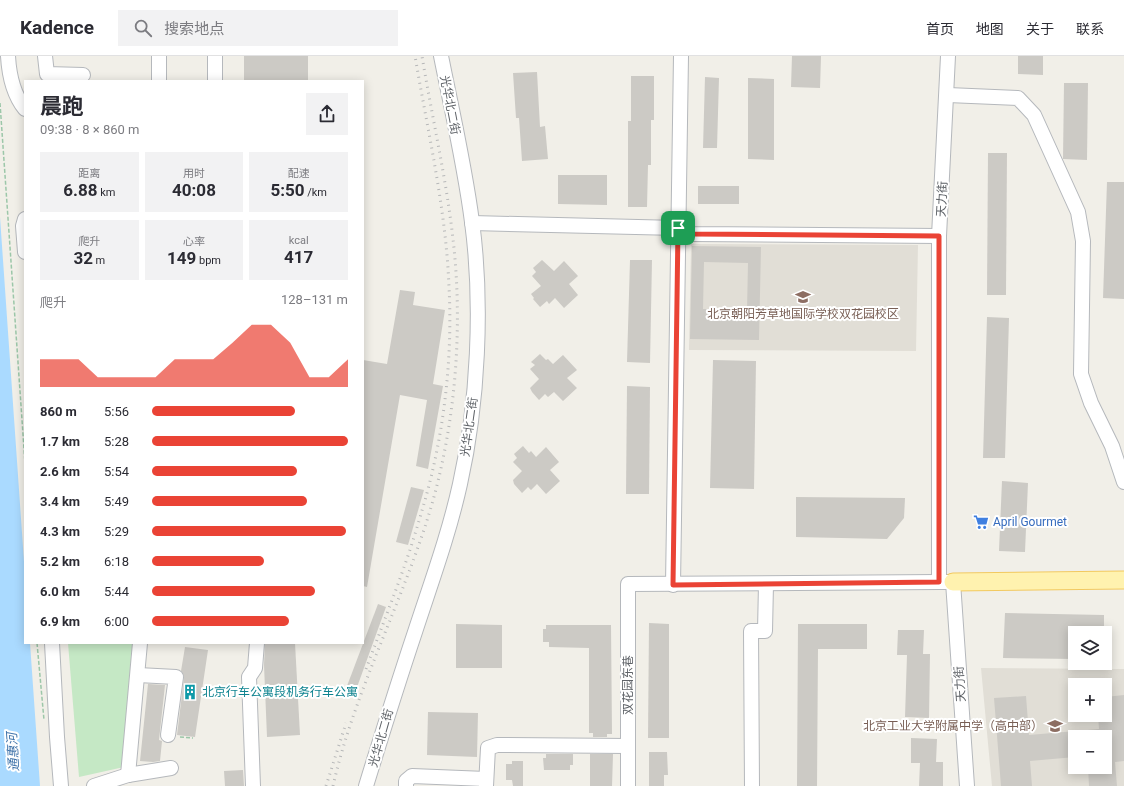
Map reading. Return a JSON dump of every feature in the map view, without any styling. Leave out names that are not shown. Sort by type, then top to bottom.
[{"type":"main road","points":[[946,582],[1124,580]]},
{"type":"street","points":[[8,56],[8,73],[19,102],[24,108]]},
{"type":"street","points":[[45,56],[47,74],[82,75]]},
{"type":"street","points":[[158,80],[159,56]]},
{"type":"street","points":[[215,80],[216,56]]},
{"type":"street","name":"光华北二街","points":[[366,786],[391,704],[441,555],[460,484],[473,409],[476,359],[477,290],[472,223],[441,56]]},
{"type":"street","points":[[681,56],[673,585],[946,582]]},
{"type":"street","name":"天力街","points":[[948,56],[948,95],[939,236],[946,582],[967,786]]},
{"type":"street","points":[[948,95],[1018,98],[1034,115],[1078,212],[1083,241],[1081,374],[1091,403],[1112,446],[1124,482]]},
{"type":"street","points":[[24,222],[24,239]]},
{"type":"street","points":[[472,223],[678,228],[692,234],[939,236]]},
{"type":"street","name":"双花园东巷","points":[[628,786],[628,584],[673,585]]},
{"type":"street","points":[[752,786],[751,631],[765,631],[766,584]]},
{"type":"street","points":[[52,644],[61,786]]},
{"type":"street","points":[[128,775],[140,644]]},
{"type":"street","points":[[253,786],[250,677],[255,668],[257,644]]},
{"type":"street","points":[[138,674],[176,677],[168,735]]},
{"type":"street","points":[[406,786],[406,781],[412,776],[486,782],[488,748],[497,745],[628,746]]},
{"type":"street","points":[[94,786],[128,775],[171,768]]},
{"type":"path","points":[[0,103],[24,449]]},
{"type":"path","points":[[168,735],[193,738]]},
{"type":"shaded area","name":"北京朝阳芳草地国际学校双花园校区","points":[[691,244],[918,245],[916,351],[689,350]]},
{"type":"shaded area","name":"北京工业大学附属中学（高中部）","points":[[981,668],[1068,669],[1068,670],[1124,669],[1124,786],[992,786]]},
{"type":"green space","points":[[68,644],[134,644],[124,767],[79,777]]},
{"type":"water","name":"通惠河","points":[[0,217],[24,562],[24,644],[30,644],[40,786],[0,786]]},
{"type":"building","points":[[244,56],[308,56],[308,80],[244,80]]},
{"type":"building","points":[[792,56],[821,56],[820,88],[791,87]]},
{"type":"building","points":[[1018,56],[1043,56],[1043,75],[1018,74]]},
{"type":"building","points":[[537,72],[540,127],[545,126],[548,159],[522,161],[519,118],[516,118],[513,73]]},
{"type":"building","points":[[631,76],[654,76],[654,120],[651,120],[651,165],[648,165],[647,207],[628,207],[628,121],[631,121]]},
{"type":"building","points":[[705,77],[719,78],[717,148],[703,148]]},
{"type":"building","points":[[748,78],[774,79],[774,160],[748,159]]},
{"type":"building","points":[[1064,83],[1088,83],[1087,160],[1063,159]]},
{"type":"building","points":[[988,153],[1007,153],[1006,295],[987,295]]},
{"type":"building","points":[[558,175],[607,175],[607,205],[558,204]]},
{"type":"building","points":[[1107,182],[1124,182],[1124,299],[1103,298]]},
{"type":"building","points":[[698,186],[739,186],[739,204],[698,204]]},
{"type":"building","points":[[692,246],[761,247],[759,340],[690,339]],"holes":[[[704,262],[748,263],[747,310],[703,309]]]},
{"type":"building","points":[[542,260],[554,271],[564,261],[578,276],[569,284],[578,295],[564,308],[555,298],[549,304],[547,301],[540,307],[533,299],[534,298],[531,294],[541,286],[532,276],[536,272],[533,268]]},
{"type":"building","points":[[630,260],[652,260],[650,363],[627,362]]},
{"type":"building","points":[[400,290],[415,292],[413,305],[445,310],[433,384],[443,386],[428,469],[416,466],[427,400],[400,395],[367,587],[364,586],[364,360],[387,364]]},
{"type":"building","points":[[987,317],[1009,318],[1005,458],[983,458]]},
{"type":"building","points":[[540,354],[553,364],[563,355],[577,370],[567,378],[577,388],[563,401],[554,392],[548,397],[545,394],[539,400],[530,388],[539,379],[530,369],[535,365],[531,362]]},
{"type":"building","points":[[713,360],[756,361],[754,489],[710,488]]},
{"type":"building","points":[[627,386],[650,387],[649,494],[626,494]]},
{"type":"building","points":[[523,446],[529,453],[531,451],[536,457],[546,447],[559,462],[550,470],[560,481],[546,494],[537,484],[531,490],[528,487],[522,493],[514,484],[513,480],[522,471],[513,462],[517,458],[514,454]]},
{"type":"building","points":[[1002,481],[1028,483],[1025,552],[999,551]]},
{"type":"building","points":[[411,487],[424,490],[408,545],[396,542]]},
{"type":"building","points":[[796,497],[905,498],[904,518],[887,539],[796,537]]},
{"type":"building","points":[[378,604],[386,607],[356,690],[347,686]]},
{"type":"building","points":[[1005,613],[1104,615],[1104,626],[1068,626],[1068,659],[1003,658]]},
{"type":"building","points":[[649,623],[669,624],[669,738],[648,738]]},
{"type":"building","points":[[456,624],[502,625],[502,668],[456,668]]},
{"type":"building","points":[[798,624],[867,624],[867,649],[818,649],[817,786],[797,786]]},
{"type":"building","points":[[546,625],[611,625],[612,734],[607,734],[607,737],[593,737],[593,733],[589,733],[589,648],[549,647],[549,642],[543,642],[543,629],[546,629]]},
{"type":"building","points":[[898,630],[924,630],[923,654],[930,654],[929,718],[905,717],[907,655],[897,655]]},
{"type":"building","points":[[265,644],[295,644],[300,735],[267,737],[264,665]]},
{"type":"building","name":"北京行车公寓段机务行车公寓","points":[[185,647],[208,650],[195,737],[177,735],[184,678],[181,671]]},
{"type":"building","points":[[148,684],[165,685],[159,740],[162,741],[160,761],[153,762],[140,761]]},
{"type":"building","points":[[1124,695],[1124,761],[1115,762],[1117,786],[1089,786],[1088,774],[1112,774],[1112,730],[1087,730],[1099,729],[1098,722],[1112,722],[1112,696]]},
{"type":"building","points":[[1026,696],[1029,735],[1068,732],[1068,758],[1030,761],[1032,786],[1001,786],[994,698]]},
{"type":"building","points":[[428,712],[478,713],[477,757],[427,755]]},
{"type":"building","points":[[911,738],[937,739],[936,762],[943,762],[943,786],[919,786],[920,763],[911,763]]},
{"type":"building","points":[[649,752],[667,752],[668,775],[664,775],[664,786],[649,786]]},
{"type":"building","points":[[546,754],[573,754],[573,765],[570,765],[570,770],[544,770],[543,758],[546,758]]},
{"type":"building","points":[[590,754],[613,754],[612,786],[590,786]]},
{"type":"building","points":[[512,761],[523,761],[523,786],[513,786],[512,780],[506,780],[506,764],[512,764]]},
{"type":"building","points":[[243,770],[244,786],[225,786],[224,771]]},
{"type":"railway","points":[[366,669],[409,553],[429,487],[441,430],[448,373],[450,315],[444,229],[436,171],[415,56]]},
{"type":"railway","points":[[333,786],[342,750],[354,715],[421,540],[440,472],[452,406],[457,339],[456,272],[447,193],[422,56]]},
{"type":"railway","points":[[326,786],[346,723]]},
{"type":"place","name":"北京朝阳芳草地国际学校双花园校区","points":[[803,297]]},
{"type":"place","name":"April Gourmet","points":[[981,522]]},
{"type":"place","name":"北京行车公寓段机务行车公寓","points":[[190,692]]},
{"type":"place","name":"北京工业大学附属中学（高中部）","points":[[1055,726]]},
{"type":"route","points":[[678,228],[692,234],[939,236],[939,582],[673,585],[678,228]]}]
